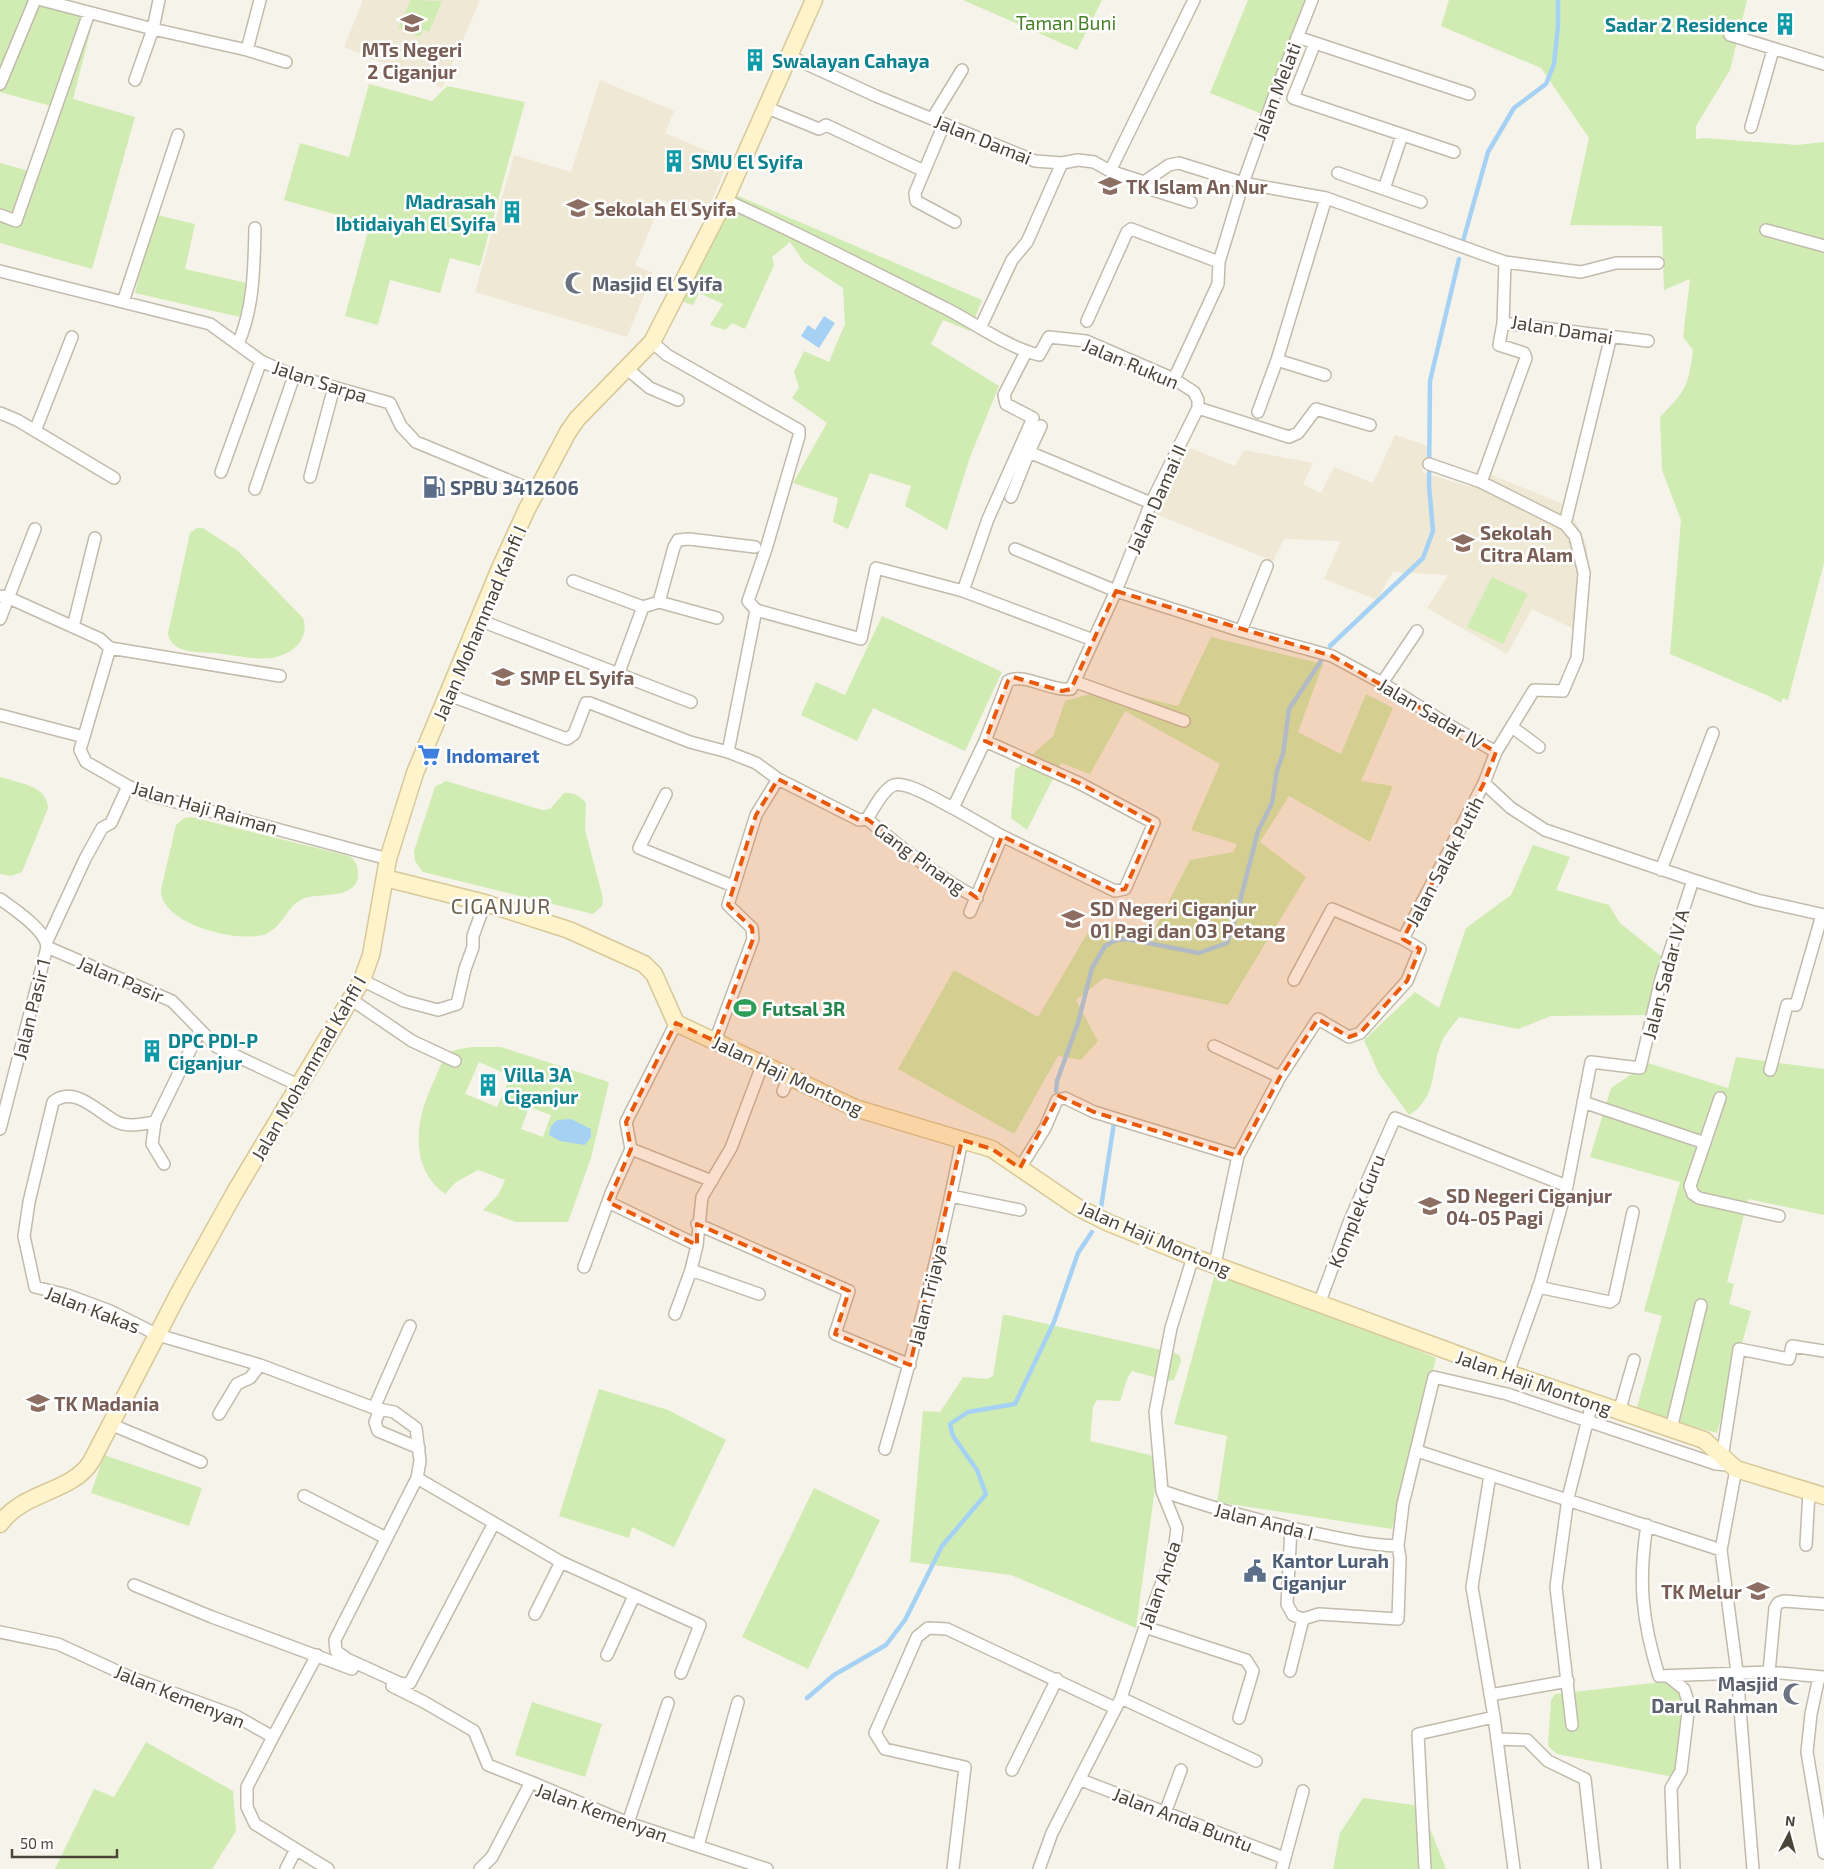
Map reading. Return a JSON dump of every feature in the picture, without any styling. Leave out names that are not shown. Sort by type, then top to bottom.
[{"type":"main road","name":"Jalan Mohammad Kahfi I","points":[[0,1524],[7,1514],[21,1503],[86,1470],[100,1447],[110,1424],[230,1200],[298,1085],[352,1000],[371,955],[388,859],[416,773],[503,561],[537,492],[577,419],[652,342],[725,200],[814,0]]},
{"type":"main road","points":[[385,878],[485,903],[569,930],[644,964],[654,974],[676,1023]]},
{"type":"main road","name":"Jalan Haji Montong","points":[[676,1023],[790,1075],[855,1108],[992,1149],[1094,1216],[1193,1257],[1508,1373],[1704,1440],[1729,1464],[1817,1494]]},
{"type":"street","points":[[0,84],[35,0]]},
{"type":"street","points":[[42,0],[153,29],[247,50],[286,62]]},
{"type":"street","points":[[135,80],[153,29],[159,0]]},
{"type":"street","points":[[247,50],[260,0]]},
{"type":"street","points":[[1110,171],[1194,0]]},
{"type":"street","name":"Jalan Melati","points":[[1242,183],[1312,0]]},
{"type":"street","points":[[0,216],[16,221],[89,13]]},
{"type":"street","points":[[1730,36],[1824,64]]},
{"type":"street","points":[[1297,37],[1469,94]]},
{"type":"street","points":[[1315,43],[1293,98],[1454,152]]},
{"type":"street","points":[[1751,127],[1773,50]]},
{"type":"street","name":"Jalan Damai","points":[[789,56],[876,96],[1035,161],[1062,163],[1078,160],[1094,162],[1110,171],[1144,182],[1148,188],[1191,202]]},
{"type":"street","points":[[932,119],[962,70]]},
{"type":"street","points":[[766,107],[819,129],[826,125],[924,172]]},
{"type":"street","points":[[944,124],[915,193],[916,201],[955,222]]},
{"type":"street","points":[[123,302],[178,135]]},
{"type":"street","points":[[1384,189],[1402,135]]},
{"type":"street","points":[[980,326],[1012,260],[1027,242],[1062,163]]},
{"type":"street","points":[[1144,182],[1170,165],[1179,163],[1242,183],[1326,198],[1506,262],[1581,272],[1616,263],[1658,263]]},
{"type":"street","points":[[1338,173],[1421,202]]},
{"type":"street","points":[[1174,379],[1218,284],[1219,262],[1242,183]]},
{"type":"street","points":[[1258,412],[1277,360],[1326,198]]},
{"type":"street","points":[[725,200],[788,229],[980,326],[1026,352],[1004,395],[1006,404],[1033,418],[988,519],[963,591]]},
{"type":"street","points":[[238,344],[244,329],[254,282],[255,228]]},
{"type":"street","points":[[1087,321],[1131,229],[1219,262]]},
{"type":"street","points":[[1766,230],[1824,246]]},
{"type":"street","name":"Jalan Damai","points":[[1506,262],[1503,323],[1648,341]]},
{"type":"street","name":"Jalan Sarpa","points":[[0,271],[210,324],[261,362],[294,376],[390,403],[401,426],[416,442],[537,492]]},
{"type":"street","points":[[1481,482],[1526,358],[1524,353],[1499,345],[1503,323]]},
{"type":"street","points":[[1565,524],[1611,336]]},
{"type":"street","points":[[35,431],[72,337]]},
{"type":"street","name":"Jalan Rukun","points":[[1026,352],[1039,355],[1049,337],[1086,340],[1174,379],[1194,392],[1198,400],[1198,408]]},
{"type":"street","points":[[652,342],[667,356],[799,430],[766,549],[748,601],[756,610],[861,639],[876,568],[963,591],[1093,640]]},
{"type":"street","points":[[1277,360],[1325,375]]},
{"type":"street","points":[[221,472],[261,362]]},
{"type":"street","points":[[626,368],[650,388],[678,400]]},
{"type":"street","points":[[255,489],[294,376]]},
{"type":"street","points":[[310,478],[334,387]]},
{"type":"street","points":[[1198,408],[1289,437],[1298,433],[1316,409],[1370,425]]},
{"type":"street","name":"Jalan Damai II","points":[[1116,591],[1151,503],[1198,408]]},
{"type":"street","points":[[0,413],[35,431],[114,478]]},
{"type":"street","points":[[1011,497],[1041,426]]},
{"type":"street","points":[[1029,452],[1151,503]]},
{"type":"street","points":[[1429,464],[1481,482],[1565,524],[1575,536],[1584,572],[1577,658],[1563,691],[1534,690],[1496,752]]},
{"type":"street","points":[[0,619],[4,596],[35,529]]},
{"type":"street","points":[[73,627],[95,538]]},
{"type":"street","points":[[659,602],[674,547],[678,540],[689,539],[755,547]]},
{"type":"street","name":"Jalan Sadar IV","points":[[1015,549],[1116,591],[1241,631],[1332,656],[1382,683],[1496,752],[1484,784]]},
{"type":"street","points":[[1241,631],[1267,566]]},
{"type":"street","points":[[573,581],[643,608],[659,602],[717,618]]},
{"type":"street","points":[[953,808],[985,740],[1008,680],[1013,677],[1021,678],[1062,691],[1072,689],[1116,591]]},
{"type":"street","points":[[4,596],[100,639],[110,648],[280,676]]},
{"type":"street","points":[[619,672],[643,608]]},
{"type":"street","points":[[728,752],[756,610]]},
{"type":"street","points":[[479,620],[619,672],[691,702]]},
{"type":"street","points":[[1382,683],[1417,631]]},
{"type":"street","name":"Jalan Haji Raiman","points":[[110,648],[80,750],[86,762],[128,786],[150,795],[388,859]]},
{"type":"street","points":[[1076,682],[1184,721]]},
{"type":"street","points":[[448,695],[567,738],[574,734],[583,707],[586,703],[590,703],[690,742],[728,752],[756,764],[778,779],[859,820],[867,819]]},
{"type":"street","points":[[0,714],[84,737]]},
{"type":"street","points":[[1512,727],[1539,747]]},
{"type":"street","points":[[1661,870],[1713,733]]},
{"type":"street","name":"Gang Pinang","points":[[977,898],[959,889],[889,838],[867,819],[886,792],[894,786],[906,785],[953,808],[1002,836],[1115,891],[1126,889],[1154,823],[1079,783],[985,740]]},
{"type":"street","points":[[715,1041],[753,939],[752,928],[728,905],[756,815],[778,779]]},
{"type":"street","points":[[1484,784],[1510,808],[1545,830],[1661,870],[1757,900],[1823,915],[1796,1005],[1787,1005],[1770,1070]]},
{"type":"street","name":"Jalan Salak Putih","points":[[1403,939],[1484,784]]},
{"type":"street","name":"Jalan Pasir 1","points":[[0,1130],[47,944],[85,859],[102,828],[111,823],[128,786]]},
{"type":"street","points":[[666,794],[639,848],[733,886]]},
{"type":"street","points":[[970,912],[1002,836]]},
{"type":"street","name":"Jalan Sadar IV A","points":[[1583,1102],[1591,1062],[1640,1068],[1661,980],[1693,880]]},
{"type":"street","name":"Jalan Pasir","points":[[0,899],[26,918],[47,944],[172,1001],[216,1047],[298,1085]]},
{"type":"street","points":[[362,980],[404,1001],[438,1010],[457,1004],[473,947],[473,936],[485,903]]},
{"type":"street","name":"Jalan Salak Putih","points":[[1215,1264],[1238,1156],[1280,1077],[1318,1019],[1349,1038],[1360,1033],[1407,981],[1420,949],[1403,939],[1332,909],[1294,980]]},
{"type":"street","points":[[352,1000],[412,1042],[455,1061]]},
{"type":"street","points":[[584,1267],[608,1202],[631,1149],[626,1122],[676,1023]]},
{"type":"street","points":[[164,1164],[152,1144],[155,1122],[200,1032]]},
{"type":"street","points":[[1214,1046],[1280,1077]]},
{"type":"street","points":[[674,1314],[697,1245],[702,1197],[731,1148],[763,1063]]},
{"type":"street","points":[[783,1091],[790,1075]]},
{"type":"street","points":[[0,1082],[13,1082]]},
{"type":"street","name":"Jalan Kakas","points":[[155,1122],[135,1125],[116,1122],[71,1095],[61,1096],[53,1102],[29,1202],[24,1236],[34,1287],[66,1295],[110,1311],[158,1335],[260,1365],[376,1413],[394,1412],[416,1428],[420,1462],[417,1478],[334,1640],[336,1651],[341,1656],[402,1684],[410,1683],[494,1523]]},
{"type":"street","points":[[1020,1168],[1045,1128],[1057,1100],[1065,1098],[1094,1112],[1238,1156]]},
{"type":"street","points":[[1720,1098],[1690,1186],[1693,1194],[1699,1198],[1779,1216]]},
{"type":"street","points":[[1508,1373],[1538,1287],[1567,1186],[1583,1102],[1704,1143]]},
{"type":"street","name":"Komplek Guru","points":[[1320,1304],[1350,1220],[1395,1118],[1567,1186]]},
{"type":"street","name":"Jalan Trijaya","points":[[885,1449],[910,1365],[951,1196],[962,1140]]},
{"type":"street","points":[[631,1149],[712,1180]]},
{"type":"street","points":[[951,1196],[1020,1210]]},
{"type":"street","points":[[608,1202],[697,1245]]},
{"type":"street","points":[[1538,1287],[1610,1302],[1614,1299],[1633,1212]]},
{"type":"street","points":[[698,1224],[849,1290],[834,1334],[910,1365]]},
{"type":"street","name":"Jalan Anda","points":[[1039,1869],[1052,1833],[1081,1780],[1118,1703],[1145,1627],[1162,1587],[1175,1543],[1177,1528],[1162,1491],[1155,1412],[1171,1328],[1193,1257]]},
{"type":"street","points":[[690,1270],[759,1294]]},
{"type":"street","points":[[1671,1429],[1701,1305]]},
{"type":"street","points":[[376,1413],[410,1326]]},
{"type":"street","points":[[1753,1869],[1737,1672],[1722,1550],[1739,1349],[1789,1359],[1792,1346],[1824,1351]]},
{"type":"street","points":[[1619,1412],[1634,1360]]},
{"type":"street","points":[[219,1414],[237,1384],[250,1378],[260,1365]]},
{"type":"street","points":[[1291,1528],[1287,1604],[1293,1614],[1303,1619],[1320,1614],[1398,1618],[1398,1546],[1403,1504],[1434,1377],[1507,1394],[1716,1464],[1729,1464]]},
{"type":"street","points":[[1572,1725],[1556,1587],[1568,1498],[1592,1402]]},
{"type":"street","name":"Jalan Kakas","points":[[376,1413],[375,1427],[378,1431],[419,1448]]},
{"type":"street","points":[[110,1424],[201,1462]]},
{"type":"street","points":[[1417,1451],[1568,1498],[1722,1550]]},
{"type":"street","points":[[1490,1475],[1472,1587],[1494,1717],[1514,1869]]},
{"type":"street","points":[[417,1478],[561,1562],[700,1625],[682,1673]]},
{"type":"street","name":"Jalan Anda I","points":[[1162,1491],[1215,1509],[1291,1528],[1365,1544],[1398,1546]]},
{"type":"street","points":[[1806,1545],[1817,1494]]},
{"type":"street","points":[[304,1496],[386,1538]]},
{"type":"street","points":[[1647,1526],[1642,1559],[1641,1597],[1650,1646],[1659,1676],[1770,1672],[1822,1677],[1811,1714],[1807,1752],[1824,1853]]},
{"type":"street","points":[[535,1614],[561,1562]]},
{"type":"street","points":[[134,1585],[212,1617],[317,1655],[405,1692],[474,1731],[488,1765],[531,1782]]},
{"type":"street","points":[[607,1655],[634,1596]]},
{"type":"street","points":[[1770,1672],[1775,1608],[1778,1603],[1784,1601],[1824,1604]]},
{"type":"street","points":[[1290,1671],[1303,1619]]},
{"type":"street","points":[[1145,1627],[1246,1660],[1252,1671],[1239,1718]]},
{"type":"street","points":[[953,1869],[964,1767],[885,1749],[875,1733],[917,1637],[928,1628],[947,1629],[1057,1679],[1256,1761]]},
{"type":"street","name":"Jalan Kemenyan","points":[[0,1632],[58,1644],[132,1678],[236,1716],[273,1737]]},
{"type":"street","points":[[317,1655],[247,1787],[247,1807],[255,1824],[295,1851],[328,1869]]},
{"type":"street","points":[[1669,1677],[1684,1689],[1689,1704],[1681,1772],[1671,1788],[1674,1869]]},
{"type":"street","points":[[1012,1770],[1057,1679]]},
{"type":"street","points":[[1490,1695],[1568,1681]]},
{"type":"street","points":[[698,1846],[738,1702]]},
{"type":"street","points":[[628,1823],[668,1703]]},
{"type":"street","points":[[1425,1869],[1418,1734],[1494,1717]]},
{"type":"street","points":[[1497,1739],[1527,1740],[1548,1761],[1585,1779],[1595,1869]]},
{"type":"street","points":[[1165,1813],[1181,1770]]},
{"type":"street","name":"Jalan Anda Buntu","points":[[1081,1780],[1165,1813],[1283,1864]]},
{"type":"street","name":"Jalan Kemenyan","points":[[480,1869],[492,1857],[531,1782],[628,1823],[763,1868]]},
{"type":"street","points":[[1283,1864],[1303,1791]]},
{"type":"street","points":[[286,1869],[295,1851]]},
{"type":"highlighted area","points":[[1116,591],[1332,656],[1496,752],[1484,783],[1403,939],[1420,949],[1407,981],[1360,1033],[1349,1037],[1318,1019],[1280,1077],[1238,1156],[1094,1112],[1059,1096],[1020,1168],[992,1149],[962,1140],[910,1365],[835,1334],[849,1291],[697,1224],[697,1245],[608,1202],[631,1149],[626,1122],[676,1023],[715,1041],[753,939],[752,928],[728,905],[756,815],[778,779],[859,820],[867,819],[977,898],[1002,836],[1115,891],[1125,889],[1154,823],[1079,783],[985,741],[1008,681],[1013,677],[1062,691],[1071,689]]},
{"type":"shaded area","name":"MTs Negeri 2 Ciganjur","points":[[363,0],[480,0],[442,88],[344,47]]},
{"type":"shaded area","name":"Sekolah El Syifa","points":[[600,80],[674,111],[665,133],[729,160],[705,217],[662,200],[635,265],[653,273],[627,337],[475,292],[514,155],[571,172]]},
{"type":"shaded area","name":"Sekolah Citra Alam","points":[[1395,435],[1431,447],[1422,472],[1470,487],[1477,469],[1568,506],[1587,545],[1589,585],[1578,631],[1532,609],[1507,654],[1427,608],[1448,575],[1393,572],[1377,600],[1324,579],[1341,541],[1284,539],[1273,561],[1155,514],[1190,448],[1235,466],[1244,450],[1313,463],[1303,484],[1321,493],[1334,467],[1373,483]]},
{"type":"green space","points":[[0,0],[63,0],[96,9],[73,99],[135,117],[92,269],[0,243],[0,163],[40,174],[58,108],[0,92]]},
{"type":"green space","points":[[411,0],[442,1],[429,32],[423,30],[420,37],[398,28]]},
{"type":"green space","name":"Taman Buni","points":[[963,0],[1102,0],[1077,50]]},
{"type":"green space","points":[[1248,0],[1314,0],[1267,116],[1210,93]]},
{"type":"green space","points":[[1449,0],[1747,0],[1730,70],[1696,126],[1696,139],[1797,145],[1824,142],[1824,563],[1788,700],[1783,698],[1781,703],[1670,654],[1681,520],[1662,470],[1660,417],[1681,394],[1689,373],[1693,350],[1683,337],[1690,279],[1664,290],[1662,226],[1570,225],[1589,138],[1541,68],[1441,26]]},
{"type":"green space","points":[[369,84],[432,101],[447,86],[525,102],[480,266],[450,258],[440,293],[390,280],[378,325],[345,316],[370,224],[284,200],[300,143],[349,157]]},
{"type":"green space","points":[[736,195],[982,300],[970,331],[943,320],[931,344],[999,386],[970,457],[947,530],[905,506],[911,486],[870,473],[848,529],[833,522],[838,498],[793,483],[827,423],[792,398],[799,387],[794,372],[804,351],[829,362],[845,324],[843,288],[804,262],[790,242],[772,257],[774,265],[745,329],[732,323],[725,330],[710,325],[723,304],[699,293],[693,305],[681,301]]},
{"type":"green space","points":[[153,214],[195,224],[185,269],[247,283],[240,317],[135,293]]},
{"type":"green space","points":[[197,528],[203,528],[238,551],[303,618],[304,633],[297,646],[277,657],[258,658],[188,651],[173,644],[168,633],[190,533]]},
{"type":"green space","points":[[1492,577],[1528,594],[1503,644],[1467,627]]},
{"type":"green space","points":[[882,616],[1002,672],[965,751],[873,708],[857,741],[801,715],[816,682],[845,695]]},
{"type":"green space","points":[[1211,637],[1323,664],[1298,732],[1341,754],[1366,694],[1393,708],[1361,781],[1393,786],[1370,842],[1289,796],[1260,842],[1306,877],[1228,1005],[1104,978],[1076,1000],[1098,1041],[1081,1060],[1058,1056],[1014,1134],[898,1069],[954,970],[1038,1017],[1094,922],[1151,936],[1190,860],[1233,852],[1237,844],[1191,830],[1220,764],[1125,711],[1090,774],[1061,763],[1027,830],[1011,818],[1015,770],[1053,736],[1065,701],[1108,689],[1178,706]]},
{"type":"green space","points":[[0,777],[23,783],[37,790],[43,794],[48,808],[22,872],[11,876],[0,874]]},
{"type":"green space","points":[[446,781],[542,810],[550,809],[564,793],[582,798],[586,803],[585,830],[603,898],[602,906],[593,914],[423,872],[415,861],[414,851],[435,787]]},
{"type":"green space","points":[[191,817],[349,856],[357,865],[357,881],[347,891],[305,898],[299,901],[277,926],[266,934],[238,936],[203,929],[173,913],[164,902],[161,890],[176,825],[184,818]]},
{"type":"green space","points":[[1533,845],[1570,857],[1556,890],[1609,905],[1620,923],[1661,956],[1649,1015],[1551,1016],[1518,1029],[1459,1017],[1443,1039],[1439,1049],[1430,1090],[1419,1108],[1409,1115],[1379,1074],[1364,1040],[1415,992],[1439,1008],[1466,928],[1511,895]]},
{"type":"green space","points":[[471,1047],[501,1047],[609,1082],[591,1158],[568,1222],[516,1222],[483,1210],[498,1195],[505,1180],[478,1170],[456,1182],[445,1194],[433,1183],[425,1169],[420,1155],[419,1140],[420,1124],[428,1093],[446,1056],[456,1050]],"holes":[[[479,1062],[511,1076],[497,1107],[465,1094]],[[529,1107],[551,1115],[543,1137],[521,1129]]]},
{"type":"green space","points":[[1736,1057],[1824,1069],[1824,1215],[1748,1199],[1727,1282],[1734,1284],[1729,1304],[1751,1311],[1717,1433],[1636,1411],[1662,1316],[1644,1311],[1680,1182],[1590,1157],[1611,1088],[1648,1063],[1728,1088]]},
{"type":"green space","points":[[1217,1266],[1436,1358],[1392,1529],[1217,1502],[1227,1436],[1174,1424]]},
{"type":"green space","points":[[1003,1315],[1175,1353],[1180,1356],[1181,1361],[1174,1380],[1168,1381],[1132,1371],[1120,1401],[1097,1400],[1093,1407],[1090,1441],[1150,1455],[1155,1459],[1158,1466],[1136,1628],[1011,1575],[910,1562],[923,1411],[940,1412],[963,1377],[987,1379],[993,1376]]},
{"type":"green space","points":[[599,1389],[668,1410],[726,1440],[674,1547],[632,1527],[629,1538],[559,1516]]},
{"type":"green space","points":[[104,1455],[202,1488],[189,1526],[91,1493]]},
{"type":"green space","points":[[814,1488],[880,1520],[808,1669],[742,1637]]},
{"type":"green space","points":[[1680,1680],[1690,1688],[1678,1771],[1673,1777],[1557,1754],[1548,1746],[1551,1700],[1555,1694]]},
{"type":"green space","points":[[532,1702],[602,1724],[585,1777],[515,1755]]},
{"type":"green space","points":[[146,1742],[233,1791],[236,1831],[212,1869],[55,1869],[94,1789],[114,1797]]},
{"type":"green space","points":[[1363,1798],[1421,1806],[1446,1869],[1333,1869],[1340,1833]]},
{"type":"water","points":[[824,316],[835,323],[819,348],[801,336],[808,325],[815,330]]},
{"type":"water","points":[[571,1119],[591,1129],[591,1137],[585,1145],[560,1141],[549,1135],[551,1126],[557,1120]]},
{"type":"waterway","points":[[1463,241],[1488,152],[1514,108],[1546,84],[1554,64],[1558,26],[1558,0]]},
{"type":"waterway","points":[[1330,646],[1423,558],[1433,531],[1429,486],[1430,381],[1459,259]]},
{"type":"waterway","points":[[1056,1091],[1057,1081],[1078,1023],[1092,968],[1105,946],[1116,940],[1127,939],[1199,953],[1227,943],[1237,913],[1258,831],[1272,803],[1277,770],[1283,754],[1289,709],[1321,661]]},
{"type":"waterway","points":[[1100,1214],[1114,1123]]},
{"type":"waterway","points":[[807,1698],[834,1675],[886,1645],[905,1620],[942,1546],[986,1494],[977,1470],[953,1436],[950,1424],[968,1412],[1015,1404],[1054,1322],[1078,1253],[1092,1232]]},
{"type":"place","name":"MTs Negeri 2 Ciganjur","points":[[412,23]]},
{"type":"place","name":"Sadar 2 Residence","points":[[1785,24]]},
{"type":"place","name":"Swalayan Cahaya","points":[[755,60]]},
{"type":"place","name":"SMU El Syifa","points":[[674,161]]},
{"type":"place","name":"TK Islam An Nur","points":[[1110,186]]},
{"type":"place","name":"Sekolah El Syifa","points":[[578,208]]},
{"type":"place","name":"Madrasah Ibtidaiyah El Syifa","points":[[512,212]]},
{"type":"place","name":"Masjid El Syifa","points":[[576,283]]},
{"type":"place","name":"SPBU 3412606","points":[[434,487]]},
{"type":"place","name":"Sekolah Citra Alam","points":[[1463,543]]},
{"type":"place","name":"SMP EL Syifa","points":[[503,677]]},
{"type":"place","name":"Indomaret","points":[[429,755]]},
{"type":"place","name":"SD Negeri Ciganjur 01 Pagi dan 03 Petang","points":[[1073,919]]},
{"type":"place","name":"Futsal 3R","points":[[745,1008]]},
{"type":"place","name":"DPC PDI-P Ciganjur","points":[[152,1051]]},
{"type":"place","name":"Villa 3A Ciganjur","points":[[488,1085]]},
{"type":"place","name":"SD Negeri Ciganjur 04-05 Pagi","points":[[1430,1206]]},
{"type":"place","name":"TK Madania","points":[[38,1403]]},
{"type":"place","name":"Kantor Lurah Ciganjur","points":[[1255,1571]]},
{"type":"place","name":"TK Melur","points":[[1758,1591]]},
{"type":"place","name":"Masjid Darul Rahman","points":[[1794,1694]]},
{"type":"district","name":"CIGANJUR","points":[[501,905]]}]
